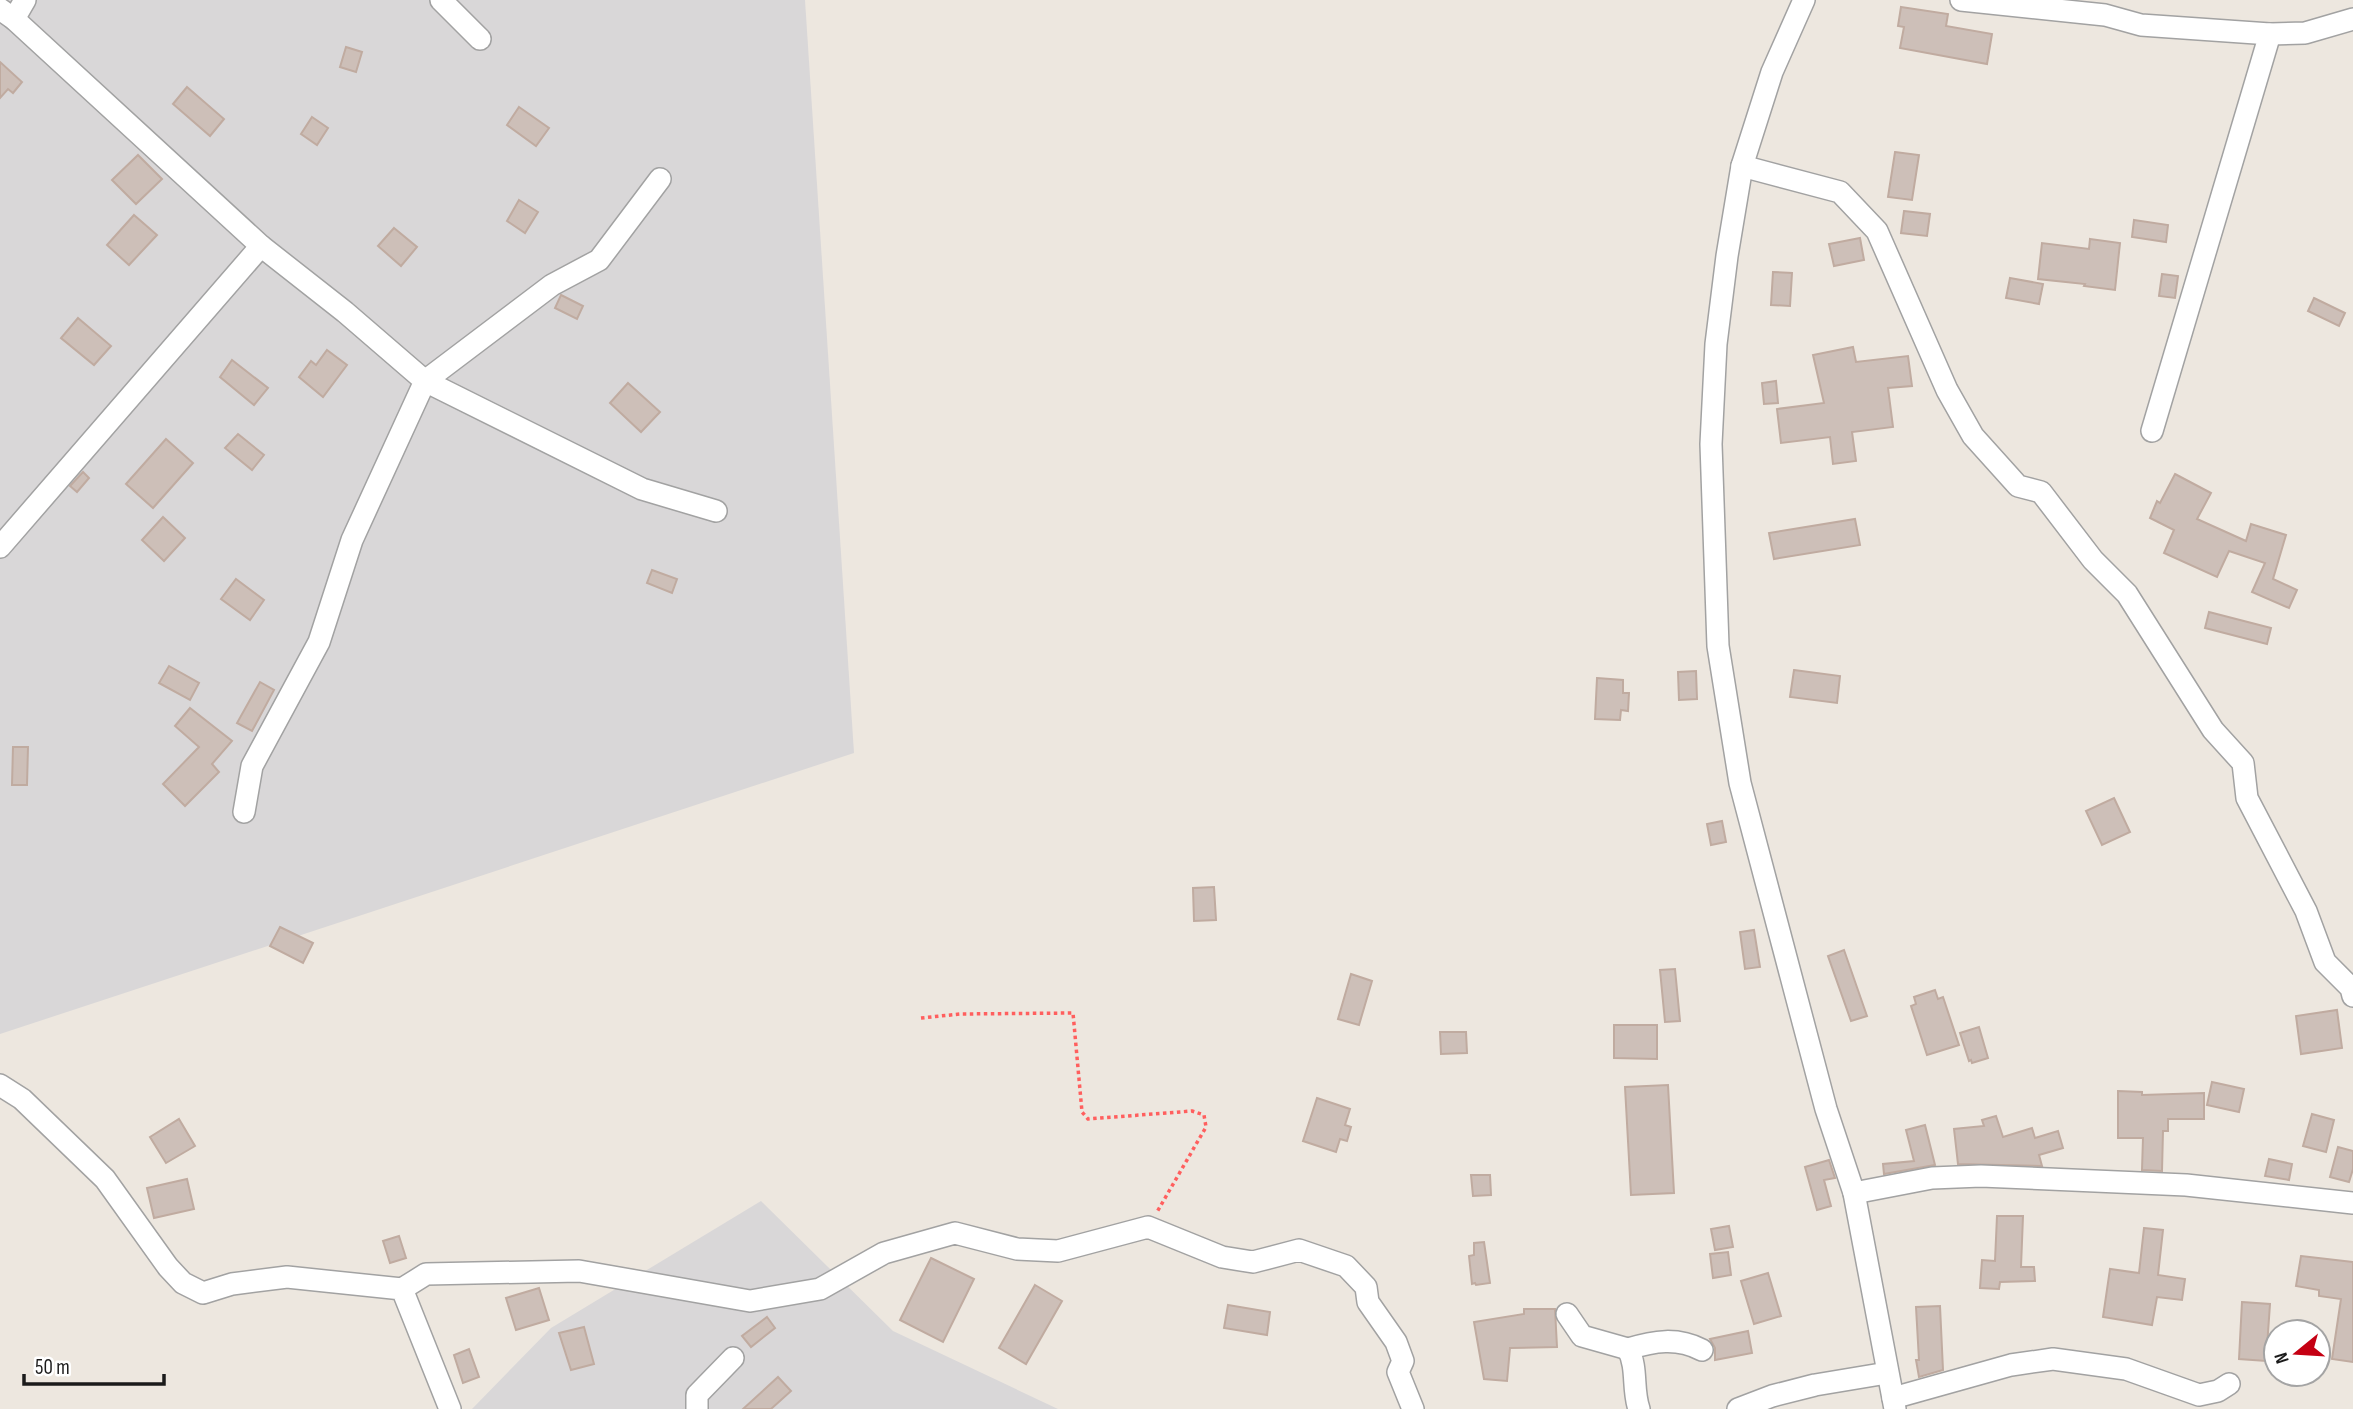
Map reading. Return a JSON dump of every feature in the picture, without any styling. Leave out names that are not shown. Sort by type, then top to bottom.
[{"type":"street","points":[[25,0],[7,14],[261,246],[345,312],[425,381],[642,489],[716,511]]},
{"type":"street","points":[[441,0],[480,39]]},
{"type":"street","points":[[1804,0],[1772,72],[1742,166],[1727,257],[1718,331],[1712,419],[1718,646],[1740,783],[1826,1109],[1854,1193],[1894,1404],[2011,1365],[2053,1359],[2126,1369],[2199,1395],[2218,1391],[2228,1384]]},
{"type":"street","points":[[1961,0],[2105,15],[2141,25],[2270,34],[2305,33],[2353,19]]},
{"type":"street","points":[[2152,431],[2270,34]]},
{"type":"street","points":[[1742,166],[1840,192],[1877,231],[1947,390],[1973,436],[2018,486],[2041,492],[2093,560],[2127,594],[2213,730],[2242,762],[2246,798],[2306,911],[2325,962],[2351,988],[2353,996]]},
{"type":"street","points":[[244,812],[252,766],[319,642],[352,540],[425,381],[552,285],[599,260],[660,178]]},
{"type":"street","points":[[0,547],[261,246]]},
{"type":"street","points":[[0,1084],[22,1099],[105,1180],[168,1267],[183,1283],[203,1293],[232,1284],[287,1277],[402,1289],[426,1274],[579,1271],[750,1301],[820,1289],[884,1253],[955,1233],[1017,1249],[1058,1251],[1148,1227],[1222,1257],[1253,1262],[1299,1250],[1346,1266],[1366,1287],[1368,1302],[1396,1342],[1403,1361],[1398,1372],[1413,1409]]},
{"type":"street","points":[[1854,1193],[1932,1178],[1980,1176],[2186,1185],[2353,1203]]},
{"type":"street","points":[[402,1289],[450,1409]]},
{"type":"street","points":[[1567,1314],[1582,1336],[1628,1349],[1667,1340],[1688,1343],[1702,1350]]},
{"type":"street","points":[[1628,1349],[1635,1372],[1634,1395],[1639,1409]]},
{"type":"street","points":[[697,1409],[697,1395],[733,1358]]},
{"type":"street","points":[[1738,1409],[1772,1396],[1815,1385],[1887,1373]]},
{"type":"path","points":[[920,1018],[960,1014],[1073,1013],[1082,1112],[1088,1119],[1192,1111],[1204,1115],[1206,1127],[1148,1227]]},
{"type":"shaded area","points":[[0,0],[805,0],[854,753],[0,1034]]},
{"type":"shaded area","points":[[761,1201],[893,1331],[1058,1409],[472,1409],[551,1328]]},
{"type":"building","points":[[1901,7],[1948,14],[1946,26],[1992,34],[1987,64],[1900,48],[1904,27],[1898,26]]},
{"type":"building","points":[[346,47],[362,52],[356,72],[340,67]]},
{"type":"building","points":[[0,62],[22,82],[13,93],[8,89],[0,98]]},
{"type":"building","points":[[187,87],[224,119],[210,136],[173,104]]},
{"type":"building","points":[[519,107],[549,128],[536,146],[507,125]]},
{"type":"building","points":[[312,117],[328,128],[317,145],[301,134]]},
{"type":"building","points":[[1895,152],[1919,155],[1912,200],[1888,197]]},
{"type":"building","points":[[138,155],[162,179],[136,204],[112,180]]},
{"type":"building","points":[[519,200],[538,212],[525,233],[507,221]]},
{"type":"building","points":[[1904,211],[1930,214],[1927,236],[1901,233]]},
{"type":"building","points":[[134,215],[157,235],[129,265],[107,245]]},
{"type":"building","points":[[2134,220],[2168,225],[2166,242],[2132,237]]},
{"type":"building","points":[[394,228],[417,247],[401,266],[378,246]]},
{"type":"building","points":[[1860,238],[1864,260],[1834,266],[1829,244]]},
{"type":"building","points":[[2090,239],[2120,243],[2115,290],[2038,279],[2042,243],[2089,249]]},
{"type":"building","points":[[1773,272],[1792,273],[1790,306],[1771,305]]},
{"type":"building","points":[[2162,274],[2178,276],[2175,298],[2159,296]]},
{"type":"building","points":[[2010,278],[2043,284],[2039,304],[2006,298]]},
{"type":"building","points":[[561,295],[583,306],[577,319],[555,308]]},
{"type":"building","points":[[2314,298],[2345,313],[2339,326],[2308,311]]},
{"type":"building","points":[[78,318],[111,346],[94,365],[61,338]]},
{"type":"building","points":[[1853,347],[1856,362],[1908,356],[1912,386],[1888,388],[1893,427],[1852,432],[1856,461],[1833,464],[1830,437],[1781,443],[1777,409],[1824,403],[1813,355]]},
{"type":"building","points":[[327,350],[347,365],[323,397],[299,377],[311,361],[316,365]]},
{"type":"building","points":[[232,360],[268,388],[254,405],[220,377]]},
{"type":"building","points":[[1776,381],[1778,403],[1764,404],[1762,383]]},
{"type":"building","points":[[628,383],[660,412],[641,432],[610,403]]},
{"type":"building","points":[[238,434],[264,455],[252,470],[225,448]]},
{"type":"building","points":[[166,439],[193,463],[153,508],[126,484]]},
{"type":"building","points":[[83,472],[89,478],[77,492],[70,486]]},
{"type":"building","points":[[2175,474],[2211,493],[2197,519],[2246,541],[2251,524],[2286,535],[2273,579],[2297,590],[2289,608],[2252,592],[2265,563],[2229,551],[2217,577],[2164,553],[2174,530],[2150,518],[2157,501],[2160,503]]},
{"type":"building","points":[[163,517],[185,538],[164,561],[142,540]]},
{"type":"building","points":[[1855,519],[1860,545],[1774,559],[1769,533]]},
{"type":"building","points":[[652,570],[677,579],[672,593],[647,583]]},
{"type":"building","points":[[236,579],[264,600],[250,620],[221,599]]},
{"type":"building","points":[[2209,612],[2271,628],[2267,644],[2205,628]]},
{"type":"building","points":[[169,666],[199,683],[190,700],[159,683]]},
{"type":"building","points":[[1794,670],[1840,676],[1837,703],[1790,697]]},
{"type":"building","points":[[1696,671],[1697,699],[1679,700],[1678,672]]},
{"type":"building","points":[[1597,678],[1623,680],[1623,693],[1629,693],[1628,711],[1621,710],[1620,720],[1595,719]]},
{"type":"building","points":[[260,682],[274,690],[252,731],[237,723]]},
{"type":"building","points":[[190,708],[232,741],[212,764],[219,772],[185,806],[163,784],[199,747],[175,726]]},
{"type":"building","points":[[13,747],[28,747],[27,785],[12,785]]},
{"type":"building","points":[[2114,798],[2130,832],[2102,845],[2086,811]]},
{"type":"building","points":[[1722,821],[1726,842],[1711,845],[1707,824]]},
{"type":"building","points":[[1214,887],[1216,920],[1194,921],[1193,888]]},
{"type":"building","points":[[280,927],[313,943],[303,963],[270,946]]},
{"type":"building","points":[[1754,930],[1760,967],[1745,969],[1740,932]]},
{"type":"building","points":[[1844,950],[1867,1016],[1851,1021],[1828,956]]},
{"type":"building","points":[[1675,969],[1680,1021],[1665,1022],[1660,970]]},
{"type":"building","points":[[1351,974],[1372,981],[1359,1025],[1338,1019]]},
{"type":"building","points":[[1935,990],[1938,999],[1943,997],[1959,1045],[1927,1055],[1911,1006],[1916,1004],[1914,997]]},
{"type":"building","points":[[2337,1010],[2342,1048],[2301,1054],[2296,1016]]},
{"type":"building","points":[[1614,1025],[1657,1025],[1657,1059],[1614,1058]]},
{"type":"building","points":[[1979,1027],[1988,1058],[1972,1063],[1960,1033]]},
{"type":"building","points":[[1440,1032],[1466,1032],[1467,1053],[1441,1054]]},
{"type":"building","points":[[2212,1082],[2244,1089],[2239,1112],[2207,1105]]},
{"type":"building","points":[[1668,1085],[1674,1193],[1631,1195],[1625,1087]]},
{"type":"building","points":[[2118,1091],[2142,1092],[2142,1095],[2204,1093],[2204,1119],[2168,1119],[2168,1131],[2163,1131],[2162,1171],[2142,1170],[2143,1138],[2118,1138]]},
{"type":"building","points":[[1317,1098],[1350,1109],[1345,1125],[1351,1127],[1347,1141],[1340,1139],[1336,1152],[1303,1141]]},
{"type":"building","points":[[2312,1114],[2334,1120],[2326,1152],[2303,1146]]},
{"type":"building","points":[[1996,1116],[2003,1137],[2032,1128],[2035,1138],[2058,1131],[2063,1148],[2039,1155],[2042,1166],[1958,1164],[1954,1129],[1984,1126],[1982,1120]]},
{"type":"building","points":[[179,1119],[195,1146],[166,1163],[150,1137]]},
{"type":"building","points":[[1925,1125],[1935,1165],[1884,1174],[1883,1164],[1914,1161],[1906,1130]]},
{"type":"building","points":[[2338,1147],[2353,1151],[2353,1169],[2349,1182],[2330,1177]]},
{"type":"building","points":[[2269,1159],[2292,1164],[2289,1180],[2265,1176]]},
{"type":"building","points":[[1829,1160],[1835,1178],[1824,1180],[1831,1206],[1817,1210],[1805,1167]]},
{"type":"building","points":[[1471,1175],[1490,1175],[1491,1195],[1473,1196]]},
{"type":"building","points":[[187,1179],[194,1209],[154,1218],[147,1188]]},
{"type":"building","points":[[1997,1216],[2023,1216],[2021,1267],[2034,1267],[2035,1281],[2000,1282],[1999,1289],[1980,1288],[1982,1260],[1995,1261]]},
{"type":"building","points":[[1729,1226],[1733,1247],[1715,1250],[1711,1229]]},
{"type":"building","points":[[2144,1228],[2163,1230],[2158,1275],[2185,1279],[2182,1300],[2157,1297],[2152,1325],[2103,1317],[2110,1269],[2139,1273]]},
{"type":"building","points":[[399,1236],[406,1258],[390,1263],[383,1241]]},
{"type":"building","points":[[1484,1242],[1490,1283],[1476,1285],[1472,1284],[1469,1256],[1474,1255],[1474,1243]]},
{"type":"building","points":[[1728,1252],[1731,1275],[1713,1278],[1710,1254]]},
{"type":"building","points":[[2301,1256],[2353,1262],[2353,1362],[2332,1359],[2341,1299],[2319,1296],[2319,1290],[2296,1286]]},
{"type":"building","points":[[931,1258],[974,1279],[943,1342],[900,1320]]},
{"type":"building","points":[[1768,1273],[1781,1316],[1754,1324],[1741,1281]]},
{"type":"building","points":[[1035,1285],[1062,1301],[1026,1364],[999,1348]]},
{"type":"building","points":[[539,1288],[549,1320],[516,1330],[506,1298]]},
{"type":"building","points":[[2242,1302],[2270,1304],[2269,1318],[2262,1318],[2262,1361],[2239,1359]]},
{"type":"building","points":[[1228,1305],[1270,1312],[1267,1335],[1224,1328]]},
{"type":"building","points":[[1940,1306],[1943,1370],[1919,1377],[1916,1360],[1919,1360],[1916,1307]]},
{"type":"building","points":[[1524,1309],[1555,1309],[1557,1347],[1510,1348],[1507,1381],[1484,1379],[1474,1322],[1524,1314]]},
{"type":"building","points":[[767,1317],[775,1328],[751,1347],[742,1336]]},
{"type":"building","points":[[584,1327],[594,1364],[571,1370],[559,1333]]},
{"type":"building","points":[[1748,1331],[1752,1353],[1715,1360],[1715,1348],[1710,1339]]},
{"type":"building","points":[[469,1349],[479,1377],[463,1383],[454,1355]]},
{"type":"building","points":[[778,1377],[791,1391],[771,1409],[743,1409]]}]
